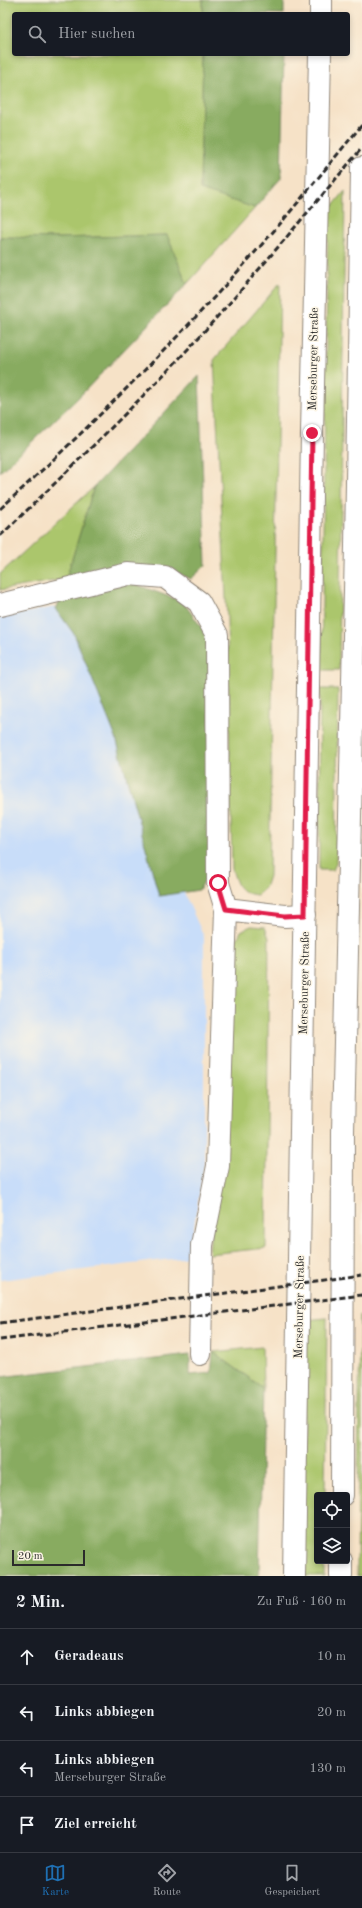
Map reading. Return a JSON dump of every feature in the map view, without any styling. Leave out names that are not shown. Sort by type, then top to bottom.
[{"type":"main road","points":[[321,0],[321,12]]},
{"type":"main road","name":"Merseburger Straße","points":[[294,1576],[312,433],[320,56]]},
{"type":"main road","points":[[342,1492],[343,1132],[358,659],[362,168]]},
{"type":"main road","points":[[0,605],[128,574],[165,576],[198,602],[217,635],[218,883],[226,909],[218,1166],[202,1245],[200,1354]]},
{"type":"main road","points":[[226,909],[285,916],[305,915]]},
{"type":"main road","points":[[341,1564],[341,1576]]},
{"type":"shaded area","points":[[67,605],[176,875],[204,937],[204,1165],[189,1257],[0,1280],[0,617]]},
{"type":"green space","points":[[0,0],[203,0],[203,12],[12,12],[12,56],[203,56],[200,189],[255,208],[187,284],[167,235],[59,238],[0,237]]},
{"type":"green space","points":[[203,0],[284,0],[284,12],[203,12]]},
{"type":"green space","points":[[203,56],[284,56],[281,178],[255,208],[200,190]]},
{"type":"green space","points":[[345,191],[339,670],[321,670],[328,212]]},
{"type":"green space","points":[[167,235],[187,284],[78,398],[0,472],[0,237],[59,238]]},
{"type":"green space","points":[[280,283],[269,876],[265,888],[257,895],[246,892],[239,887],[232,869],[227,618],[214,360]]},
{"type":"green space","points":[[199,376],[206,565],[191,579],[169,569],[66,579],[94,487]]},
{"type":"green space","points":[[94,487],[66,579],[0,590],[0,574]]},
{"type":"green space","points":[[130,582],[183,602],[210,639],[209,873],[199,890],[159,896],[116,738],[74,634],[56,609],[61,599]]},
{"type":"green space","points":[[320,689],[338,689],[336,863],[333,870],[319,870]]},
{"type":"green space","points":[[251,926],[265,927],[269,938],[266,1248],[209,1254],[234,945],[241,931]]},
{"type":"green space","points":[[360,1315],[362,1315],[362,1576],[357,1576]]},
{"type":"green space","points":[[327,1318],[325,1492],[314,1492],[314,1564],[324,1564],[324,1576],[302,1576],[304,1320]]},
{"type":"green space","points":[[262,1347],[263,1388],[213,1352]]},
{"type":"green space","points":[[213,1352],[263,1388],[259,1576],[0,1576],[0,1377],[190,1355],[190,1375],[211,1373]]},
{"type":"railway","points":[[0,509],[73,441],[144,371],[212,299],[279,225],[362,125]]},
{"type":"railway","points":[[0,536],[88,451],[174,364],[246,285],[362,148]]},
{"type":"railway","points":[[0,1323],[362,1275]]},
{"type":"railway","points":[[0,1340],[362,1295]]},
{"type":"route","points":[[218,883],[226,909],[285,916],[305,915],[312,433]]}]
